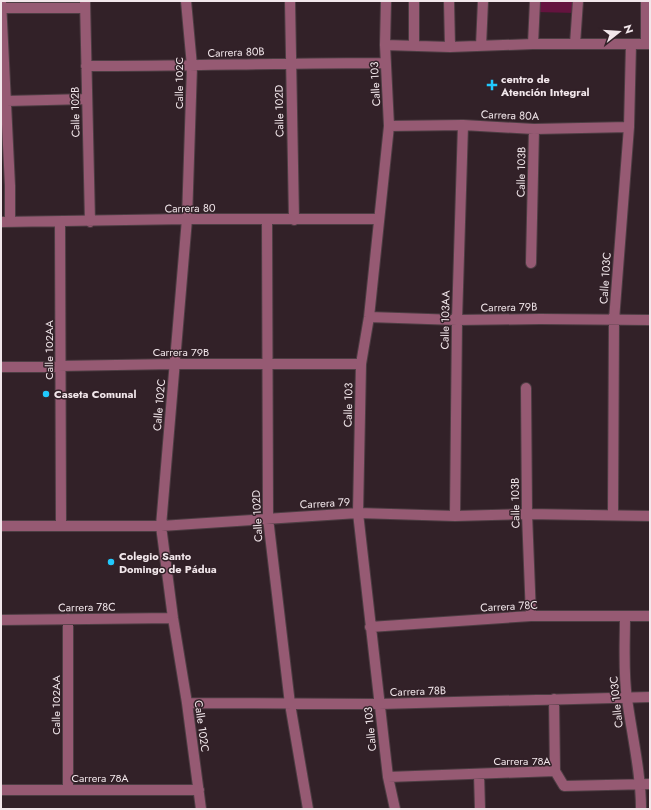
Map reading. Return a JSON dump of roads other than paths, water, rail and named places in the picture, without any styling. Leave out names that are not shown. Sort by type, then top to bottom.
[{"type":"street","points":[[1,1],[10,186],[5,222]]},
{"type":"street","name":"Calle 102C","points":[[186,1],[192,66],[187,219],[161,526],[201,809]]},
{"type":"street","name":"Calle 102D","points":[[290,1],[294,220]]},
{"type":"street","name":"Calle 103","points":[[386,1],[384,45],[389,126],[369,317],[361,364],[358,513],[388,777],[395,809]]},
{"type":"street","points":[[414,1],[414,46]]},
{"type":"street","points":[[449,1],[450,47]]},
{"type":"street","points":[[481,46],[483,1]]},
{"type":"street","points":[[533,44],[535,1]]},
{"type":"street","points":[[575,44],[578,1]]},
{"type":"street","points":[[384,45],[450,47],[533,44],[648,44],[646,1]]},
{"type":"street","points":[[2,8],[85,4]]},
{"type":"street","name":"Calle 102B","points":[[85,4],[90,222]]},
{"type":"street","name":"Calle 103C","points":[[613,515],[614,320],[629,127],[631,44]]},
{"type":"street","name":"Carrera 80B","points":[[86,66],[386,63]]},
{"type":"street","points":[[6,101],[87,99]]},
{"type":"street","name":"Carrera 80A","points":[[389,126],[464,125],[534,129],[629,127]]},
{"type":"street","name":"Calle 103AA","points":[[455,516],[457,320],[464,125]]},
{"type":"street","name":"Calle 103B","points":[[531,263],[534,129]]},
{"type":"street","name":"Carrera 80","points":[[5,222],[90,222],[187,219],[379,219]]},
{"type":"street","name":"Calle 102D","points":[[267,219],[266,364],[268,518],[290,704],[308,809]]},
{"type":"street","name":"Calle 102AA","points":[[60,222],[61,526]]},
{"type":"street","name":"Carrera 79B","points":[[369,317],[457,320],[650,320]]},
{"type":"street","name":"Carrera 79B","points":[[1,367],[174,364],[361,364]]},
{"type":"street","name":"Calle 103B","points":[[526,388],[527,514],[531,616]]},
{"type":"street","name":"Carrera 79","points":[[1,526],[161,526],[358,513],[455,516],[527,514],[650,516]]},
{"type":"street","name":"Carrera 78C","points":[[370,627],[531,616],[650,616]]},
{"type":"street","name":"Calle 103C","points":[[625,616],[626,697],[641,792],[641,809]]},
{"type":"street","name":"Carrera 78C","points":[[1,620],[173,618]]},
{"type":"street","name":"Calle 102AA","points":[[68,619],[68,790]]},
{"type":"street","name":"Carrera 78B","points":[[187,702],[379,704],[650,697]]},
{"type":"street","points":[[554,699],[555,771]]},
{"type":"street","name":"Carrera 78A","points":[[388,777],[555,771],[564,786],[650,784]]},
{"type":"street","points":[[479,774],[480,809]]},
{"type":"street","name":"Carrera 78A","points":[[1,790],[199,790]]},
{"type":"place","name":"centro de Atención Integral","points":[[492,85]]},
{"type":"place","name":"Caseta Comunal","points":[[46,394]]},
{"type":"place","name":"Colegio Santo Domingo de Pádua","points":[[111,562]]}]
